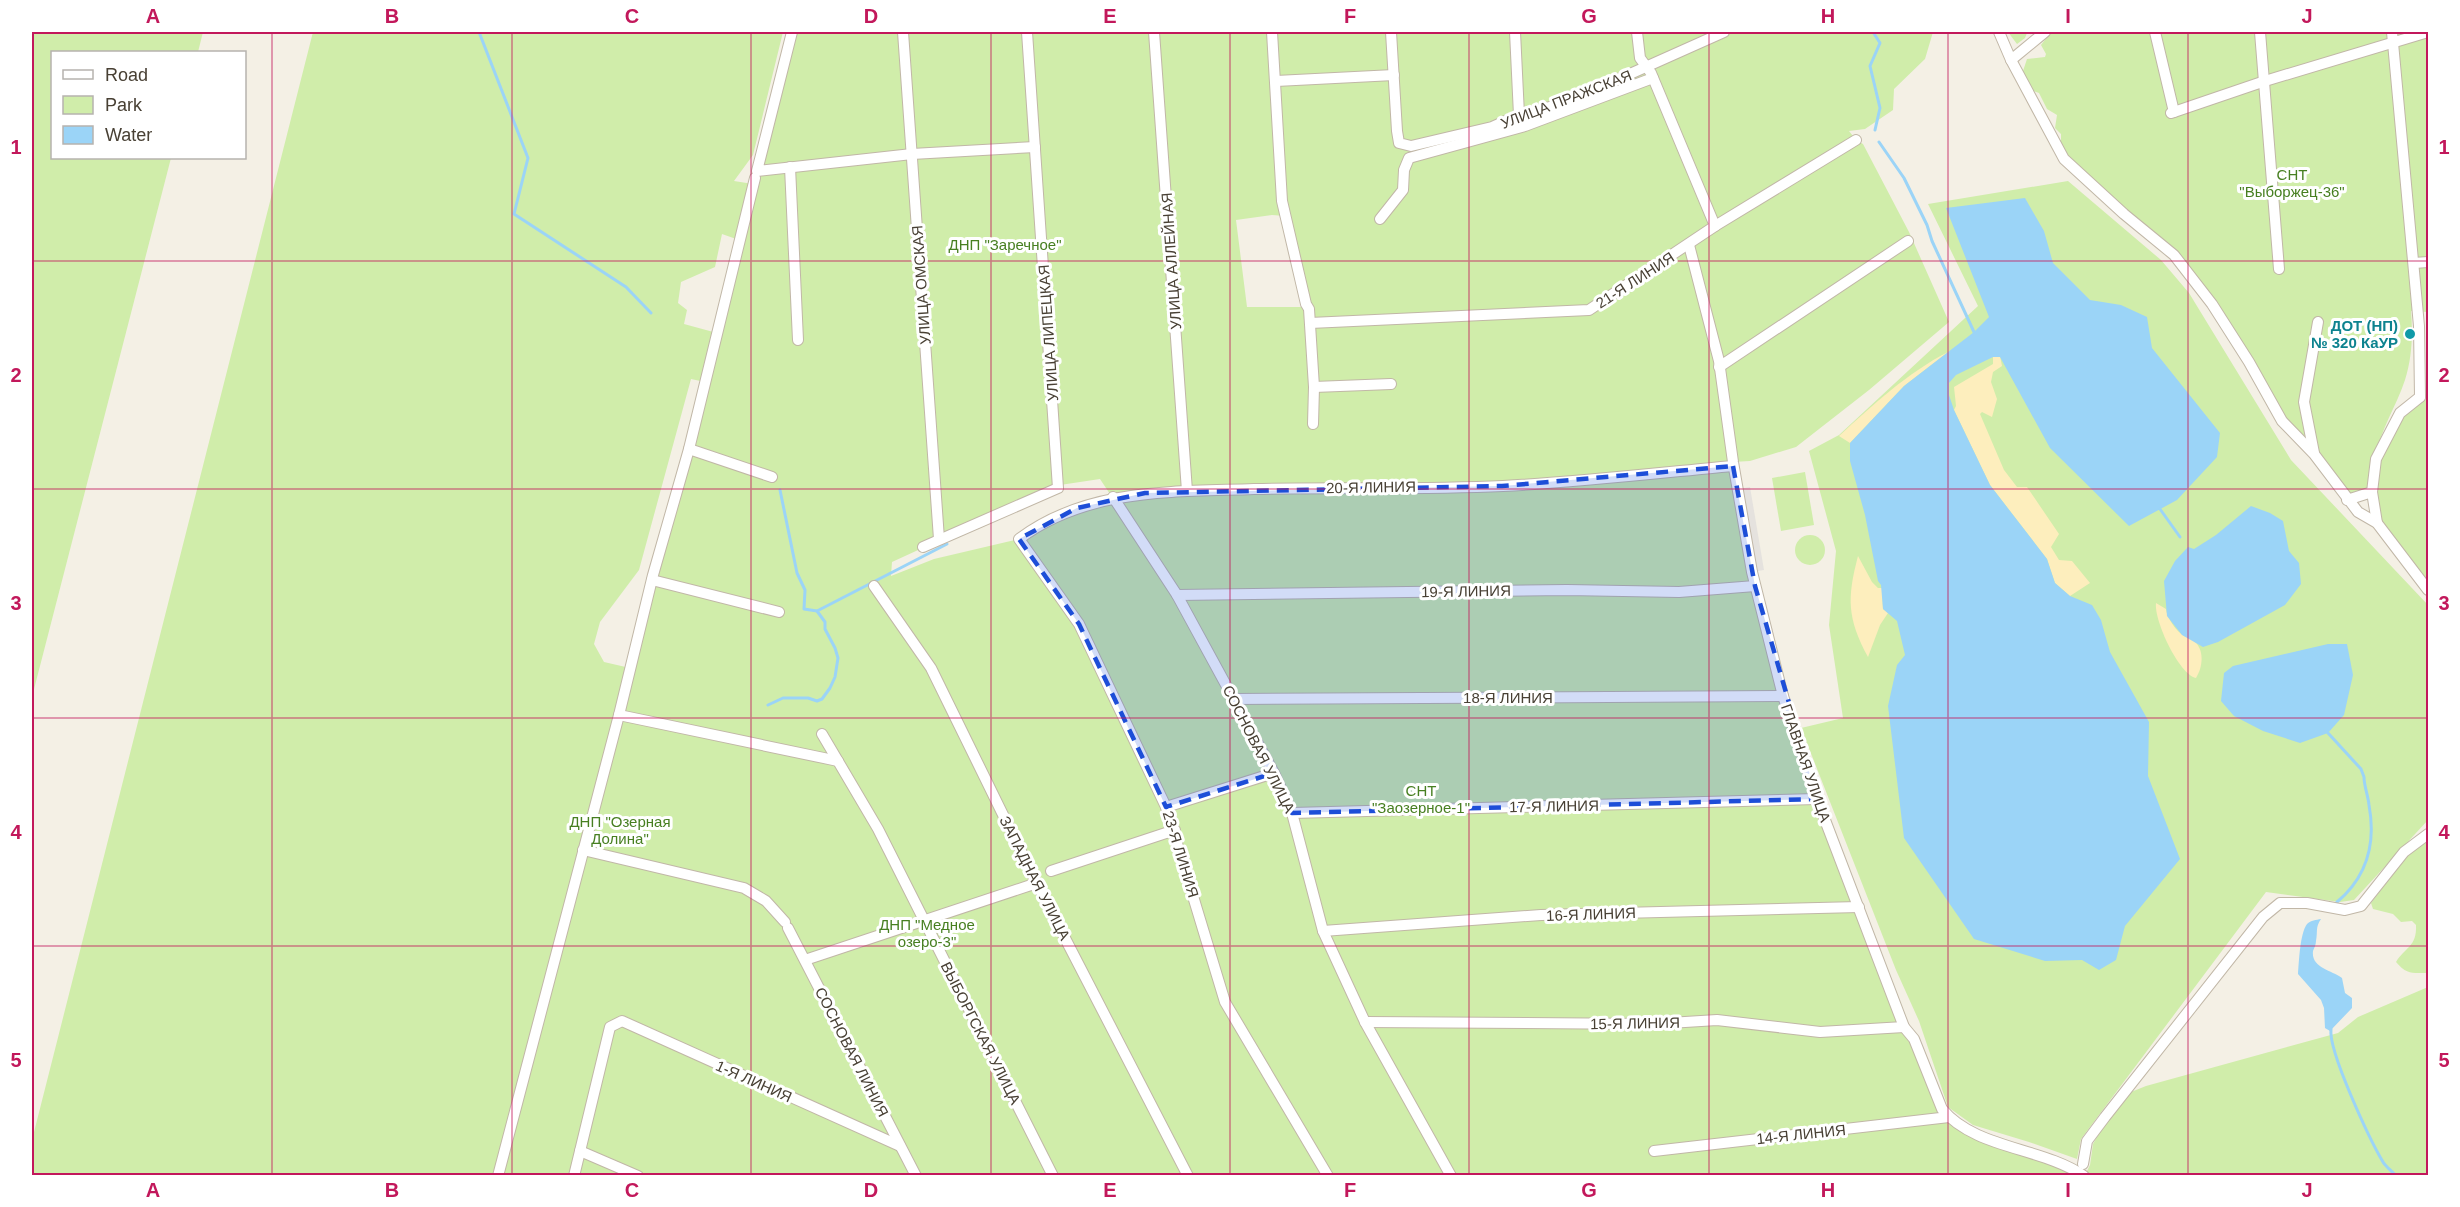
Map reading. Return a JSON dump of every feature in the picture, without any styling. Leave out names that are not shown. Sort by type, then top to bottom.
[{"type":"street","points":[[498,1176],[619,715],[652,580],[689,449],[792,32]]},
{"type":"street","name":"УЛИЦА ОМСКАЯ","points":[[903,32],[939,539]]},
{"type":"street","name":"УЛИЦА ЛИПЕЦКАЯ","points":[[923,547],[1058,488],[1028,32]]},
{"type":"street","name":"УЛИЦА АЛЛЕЙНАЯ","points":[[1154,32],[1187,491]]},
{"type":"street","points":[[1272,32],[1282,201],[1309,309],[1314,387],[1313,424]]},
{"type":"street","points":[[1276,81],[1394,75],[1391,32]]},
{"type":"street","points":[[1515,32],[1519,115]]},
{"type":"street","points":[[1638,32],[1641,58],[1653,78],[1715,226]]},
{"type":"street","name":"УЛИЦА ПРАЖСКАЯ","points":[[1394,75],[1396,131],[1399,142],[1402,145],[1411,146],[1475,132],[1514,119],[1519,115],[1565,103],[1724,32]]},
{"type":"street","points":[[1999,32],[2011,60],[2064,159],[2124,214],[2174,255],[2212,304],[2249,362],[2282,421],[2314,454],[2358,512],[2377,523],[2428,589]]},
{"type":"street","points":[[2011,60],[2045,32]]},
{"type":"street","points":[[2155,32],[2173,113],[2392,37],[2428,32]]},
{"type":"street","points":[[2260,32],[2279,269]]},
{"type":"street","points":[[2377,523],[2372,492],[2376,459],[2400,413],[2424,399],[2414,262],[2392,37]]},
{"type":"street","points":[[1380,219],[1403,189],[1404,170],[1409,158],[1525,126],[1653,78]]},
{"type":"street","name":"21-Я ЛИНИЯ","points":[[1310,323],[1589,310],[1715,226],[1856,140]]},
{"type":"street","points":[[756,175],[790,167],[912,154],[1035,147]]},
{"type":"street","points":[[790,167],[798,340]]},
{"type":"street","points":[[1719,367],[1908,241]]},
{"type":"street","name":"ГЛАВНАЯ УЛИЦА","points":[[1689,245],[1719,367],[1733,466],[1755,586],[1783,696],[1817,799],[1904,1027],[1914,1039],[1942,1109],[1949,1117],[1968,1132],[2054,1160],[2085,1176]]},
{"type":"street","points":[[2414,262],[2428,262]]},
{"type":"street","points":[[2314,454],[2304,402],[2318,322]]},
{"type":"street","points":[[1314,387],[1391,384]]},
{"type":"street","points":[[689,449],[772,477]]},
{"type":"street","name":"20-Я ЛИНИЯ","points":[[1018,539],[1052,517],[1113,497],[1187,491],[1502,486],[1733,466]]},
{"type":"street","points":[[2348,500],[2372,492]]},
{"type":"street","name":"СОСНОВАЯ УЛИЦА","points":[[1113,497],[1177,595],[1274,773],[1292,813],[1323,931],[1365,1022],[1451,1176]]},
{"type":"street","name":"23-Я ЛИНИЯ","points":[[1018,539],[1079,624],[1175,830],[1225,1002],[1328,1176]]},
{"type":"street","points":[[652,580],[779,612]]},
{"type":"street","name":"ЗАПАДНАЯ УЛИЦА","points":[[874,586],[931,668],[1037,883],[1188,1176]]},
{"type":"street","name":"19-Я ЛИНИЯ","points":[[1177,595],[1567,590],[1679,592],[1755,586]]},
{"type":"street","name":"18-Я ЛИНИЯ","points":[[1234,699],[1783,696]]},
{"type":"street","points":[[619,715],[838,761]]},
{"type":"street","name":"ВЫБОРГСКАЯ УЛИЦА","points":[[822,734],[878,829],[1053,1176]]},
{"type":"street","points":[[1166,807],[1274,773]]},
{"type":"street","name":"17-Я ЛИНИЯ","points":[[1292,813],[1817,799]]},
{"type":"street","points":[[1051,871],[1175,830]]},
{"type":"street","points":[[2083,1164],[2087,1141],[2263,917],[2280,903],[2307,903],[2345,910],[2361,906],[2404,852],[2428,834]]},
{"type":"street","name":"СОСНОВАЯ ЛИНИЯ","points":[[583,849],[744,888],[766,901],[787,925],[916,1176]]},
{"type":"street","points":[[805,960],[1037,883]]},
{"type":"street","name":"16-Я ЛИНИЯ","points":[[1323,931],[1541,915],[1859,906]]},
{"type":"street","name":"15-Я ЛИНИЯ","points":[[1365,1022],[1653,1024],[1717,1020],[1820,1032],[1904,1027]]},
{"type":"street","name":"1-Я ЛИНИЯ","points":[[580,1151],[610,1027],[622,1021],[900,1146]]},
{"type":"street","name":"14-Я ЛИНИЯ","points":[[1654,1151],[1949,1117]]},
{"type":"street","points":[[574,1176],[580,1151],[638,1176]]},
{"type":"highlighted area","points":[[1733,466],[1755,586],[1817,799],[1292,813],[1274,773],[1166,807],[1079,624],[1019,539],[1077,508],[1145,493],[1502,486]]},
{"type":"green space","points":[[32,32],[203,32],[198,51],[51,51],[51,159],[171,159],[32,697]]},
{"type":"green space","points":[[313,32],[783,32],[753,155],[734,181],[753,184],[792,32],[1933,32],[1925,59],[1894,89],[1893,110],[1865,129],[1849,131],[1856,140],[1863,144],[1909,232],[1949,322],[1869,390],[1796,447],[1750,461],[1733,462],[1783,696],[1904,1027],[1949,1117],[2085,1175],[2090,1165],[2093,1144],[2105,1123],[2131,1092],[2338,1033],[2358,1017],[2428,987],[2428,1175],[32,1176],[32,1140]],"holes":[[[1272,215],[1285,216],[1308,307],[1247,307],[1236,220]],[[722,234],[739,240],[717,333],[684,324],[687,310],[678,303],[681,282],[715,267]],[[691,379],[705,382],[630,668],[604,662],[594,644],[600,622],[639,570]],[[1100,479],[1112,497],[1019,539],[934,559],[891,576],[892,562],[1060,485]]]},
{"type":"green space","points":[[2008,32],[2051,32],[2027,33],[2025,38],[2017,44]]},
{"type":"green space","name":"СНТ \"Выборжец-36\"","points":[[2051,32],[2428,32],[2428,312],[2411,311],[2411,346],[2407,372],[2377,448],[2375,459],[2400,413],[2420,397],[2428,400],[2428,590],[2377,523],[2370,493],[2346,498],[2295,436],[2174,255],[2072,168],[2061,146],[2061,134],[2055,128],[2057,115],[2047,109],[2039,93],[2031,90],[2023,71],[2027,59],[2045,57],[2046,54],[2041,45]]},
{"type":"green space","points":[[2068,181],[2161,260],[2189,293],[2291,460],[2428,605],[2428,820],[2354,900],[2340,902],[2266,892],[2081,1139],[2077,1159],[1973,1125],[1948,1107],[1919,1021],[1896,970],[1801,728],[1843,718],[1829,625],[1836,551],[1809,451],[1839,435],[1978,306],[1928,204]]},
{"type":"green space","points":[[1805,472],[1814,525],[1781,531],[1772,478]]},
{"type":"green space","points":[[1810,535],[1821,539],[1825,550],[1821,561],[1810,565],[1799,561],[1795,550],[1799,539]]},
{"type":"green space","points":[[2428,840],[2428,973],[2414,973],[2407,971],[2396,962],[2415,938],[2416,925],[2412,921],[2401,922],[2393,914],[2373,909],[2371,903],[2407,855]]},
{"type":"sand","points":[[1948,352],[1904,386],[1850,443],[1839,436],[1904,380]]},
{"type":"sand","points":[[2000,356],[2002,366],[1993,372],[1991,382],[1997,399],[1992,417],[1982,412],[1980,414],[2004,470],[2017,487],[2027,487],[2059,534],[2051,547],[2059,560],[2072,561],[2090,583],[2070,596],[2055,583],[2047,559],[1990,485],[1954,410],[1956,406],[1954,387],[1993,364],[1993,357]]},
{"type":"sand","points":[[1858,556],[1872,582],[1878,588],[1882,588],[1883,609],[1888,613],[1880,625],[1868,657],[1856,631],[1851,608],[1852,584]]},
{"type":"sand","points":[[2156,603],[2166,609],[2178,631],[2193,640],[2200,648],[2201,664],[2196,678],[2182,667],[2169,646],[2159,622]]},
{"type":"shaded area","points":[[1750,487],[1764,570],[1752,572],[1738,489]]},
{"type":"water","points":[[2025,198],[2044,231],[2053,263],[2090,300],[2121,305],[2147,317],[2152,348],[2220,433],[2217,457],[2177,500],[2129,526],[2050,448],[2000,357],[1993,357],[1956,375],[1949,383],[1949,395],[1954,410],[1990,485],[2047,559],[2055,583],[2070,596],[2092,605],[2101,620],[2110,652],[2149,722],[2148,776],[2180,859],[2125,926],[2116,960],[2099,970],[2082,960],[2045,961],[1974,939],[1904,838],[1888,706],[1897,665],[1905,655],[1897,621],[1883,609],[1881,585],[1878,581],[1865,515],[1850,461],[1850,443],[1904,386],[1974,332],[1989,317],[1946,208]]},
{"type":"water","points":[[2251,506],[2283,521],[2289,551],[2299,563],[2301,584],[2285,605],[2218,642],[2203,647],[2182,635],[2167,616],[2164,581],[2175,561],[2188,547],[2194,549],[2216,535]]},
{"type":"water","points":[[2328,644],[2347,644],[2353,675],[2344,715],[2328,733],[2300,743],[2263,731],[2234,716],[2221,701],[2224,673],[2233,666]]},
{"type":"water","points":[[2321,919],[2317,927],[2313,957],[2318,965],[2342,978],[2345,993],[2352,998],[2352,1008],[2330,1031],[2325,1028],[2324,1008],[2321,1000],[2298,974],[2300,948],[2305,928],[2310,922]]},
{"type":"waterway","points":[[479,32],[528,158],[514,214],[626,287],[651,313]]},
{"type":"waterway","points":[[1873,32],[1880,43],[1870,66],[1880,108],[1875,130]]},
{"type":"waterway","points":[[1879,142],[1904,178],[1974,332]]},
{"type":"waterway","points":[[768,705],[783,698],[808,698],[817,701],[822,699],[835,677],[838,658],[825,629],[825,622],[817,611],[804,609],[805,590],[797,573],[780,490]]},
{"type":"waterway","points":[[2160,509],[2180,537]]},
{"type":"waterway","points":[[817,611],[947,544]]},
{"type":"waterway","points":[[2328,733],[2361,769],[2371,819],[2370,846],[2363,870],[2348,892],[2337,902]]},
{"type":"waterway","points":[[2331,1029],[2336,1056],[2360,1116],[2383,1162],[2396,1176]]},
{"type":"place","name":"ДОТ (НП) № 320 КаУР","points":[[2410,334]]},
{"type":"park label","name":"ДНП \"Заречное\"","points":[[1005,244]]},
{"type":"park label","name":"СНТ \"Заозерное-1\"","points":[[1421,798]]},
{"type":"park label","name":"ДНП \"Озерная Долина\"","points":[[620,830]]},
{"type":"park label","name":"ДНП \"Медное озеро-3\"","points":[[927,932]]}]
